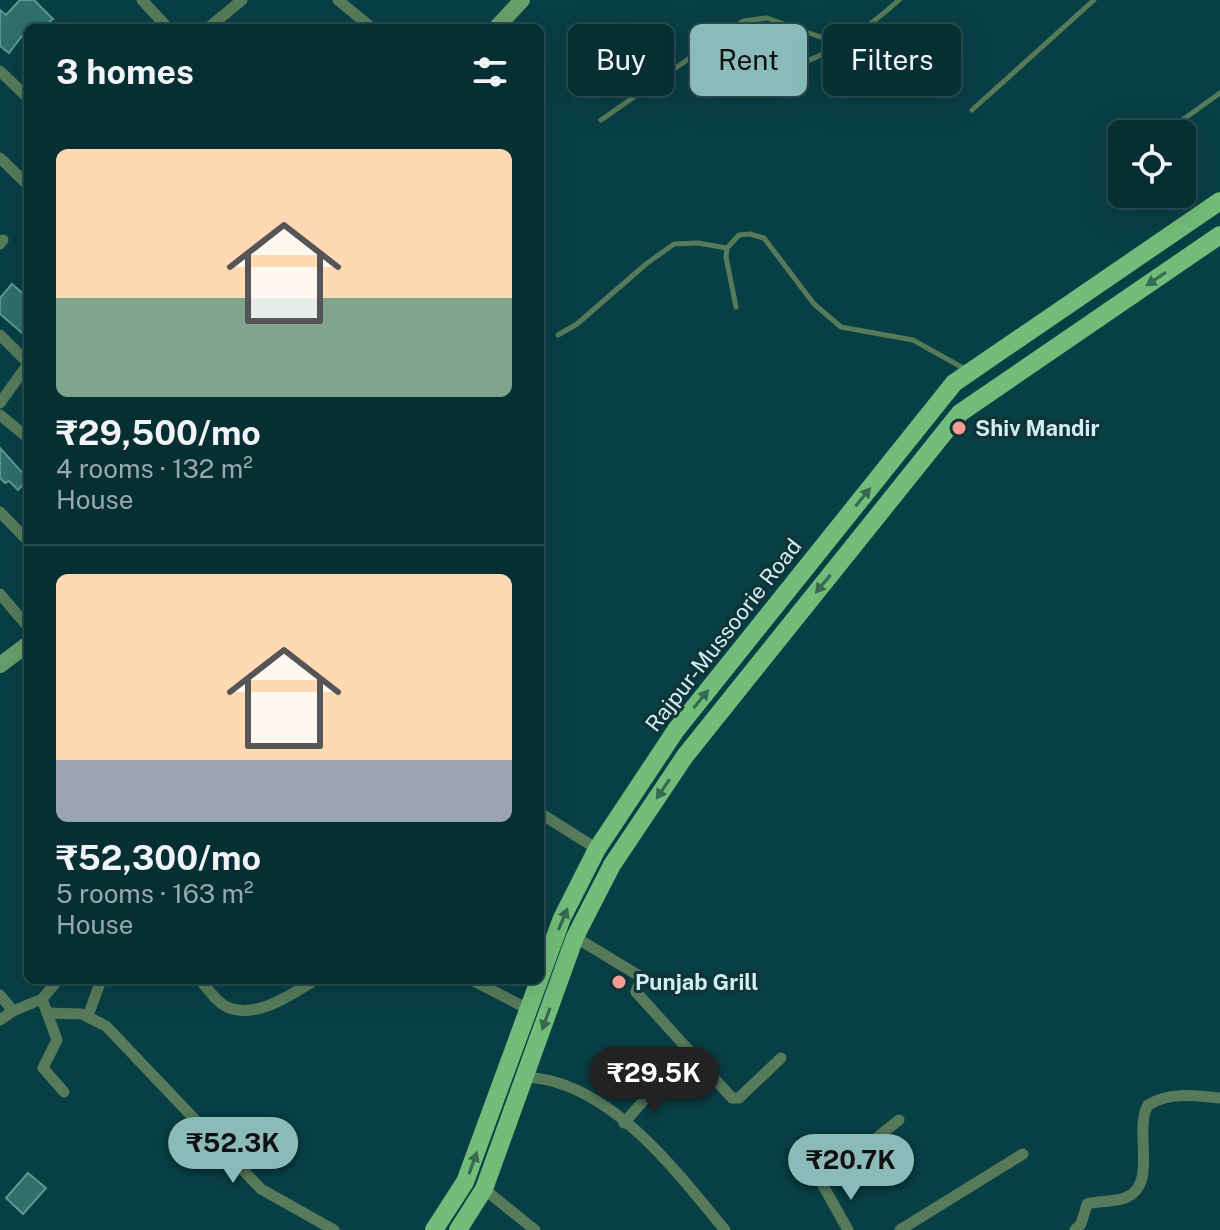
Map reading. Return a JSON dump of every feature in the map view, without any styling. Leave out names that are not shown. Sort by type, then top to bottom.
[{"type":"main road","name":"Rajpur-Mussoorie Road","points":[[458,1230],[484,1189],[525,1077],[559,954],[562,918],[597,849],[676,730],[954,383],[1220,201]]},
{"type":"main road","name":"Rajpur-Mussoorie Road","points":[[544,983],[559,954],[575,937],[612,865],[685,756],[960,413],[1220,235]]},
{"type":"main road","name":"Rajpur-Mussoorie Road","points":[[434,1230],[465,1182],[530,1010],[543,984]]},
{"type":"street","points":[[142,0],[164,24]]},
{"type":"street","points":[[213,24],[242,0]]},
{"type":"street","points":[[338,0],[367,24]]},
{"type":"street","points":[[500,24],[522,0]]},
{"type":"street","points":[[0,71],[24,94]]},
{"type":"street","points":[[0,158],[24,181]]},
{"type":"street","points":[[0,335],[24,360]]},
{"type":"street","points":[[0,403],[24,370]]},
{"type":"street","points":[[0,415],[24,435]]},
{"type":"street","points":[[0,512],[24,537]]},
{"type":"street","points":[[0,594],[24,622]]},
{"type":"street","points":[[0,665],[24,647]]},
{"type":"street","points":[[544,816],[597,849]]},
{"type":"street","points":[[575,937],[641,977],[636,992],[732,1098],[739,1098],[781,1058]]},
{"type":"street","points":[[0,1020],[42,999],[55,984]]},
{"type":"street","points":[[88,1016],[100,984]]},
{"type":"street","points":[[204,984],[222,1004],[233,1009],[249,1010],[287,997],[308,984]]},
{"type":"street","points":[[480,984],[530,1010]]},
{"type":"street","points":[[0,995],[13,1011]]},
{"type":"street","points":[[42,999],[57,1040],[43,1068],[64,1092]]},
{"type":"street","points":[[47,1013],[88,1016],[106,1026],[261,1189],[334,1230]]},
{"type":"street","points":[[525,1077],[555,1082],[615,1113],[675,1172],[725,1230]]},
{"type":"street","points":[[624,1123],[658,1084]]},
{"type":"street","points":[[1075,1230],[1081,1224],[1087,1204],[1123,1198],[1135,1191],[1140,1182],[1144,1158],[1141,1133],[1148,1105],[1180,1096],[1220,1098]]},
{"type":"street","points":[[848,1230],[821,1182],[899,1120]]},
{"type":"street","points":[[900,1230],[1023,1154]]},
{"type":"street","points":[[484,1189],[535,1230]]},
{"type":"lane","points":[[869,24],[899,0]]},
{"type":"lane","points":[[972,110],[1094,0]]},
{"type":"lane","points":[[601,120],[743,21],[767,18],[823,38]]},
{"type":"lane","points":[[1182,120],[1220,93]]},
{"type":"lane","points":[[736,307],[727,248],[739,235],[750,234],[764,238],[796,284],[832,322],[850,330],[913,340],[970,372]]},
{"type":"lane","points":[[558,335],[577,324],[674,244],[698,243],[727,248]]},
{"type":"building","points":[[20,0],[34,0],[53,19],[48,24],[24,24],[24,33],[9,53],[0,46],[0,10],[6,15]]},
{"type":"building","points":[[12,284],[24,294],[24,335],[0,314],[0,298]]},
{"type":"building","points":[[0,448],[24,475],[24,483],[18,490],[9,481],[5,483],[0,478]]},
{"type":"building","points":[[28,1173],[46,1188],[23,1214],[6,1198]]},
{"type":"place","name":"Shiv Mandir","points":[[959,428]]},
{"type":"place","name":"Punjab Grill","points":[[619,982]]}]
